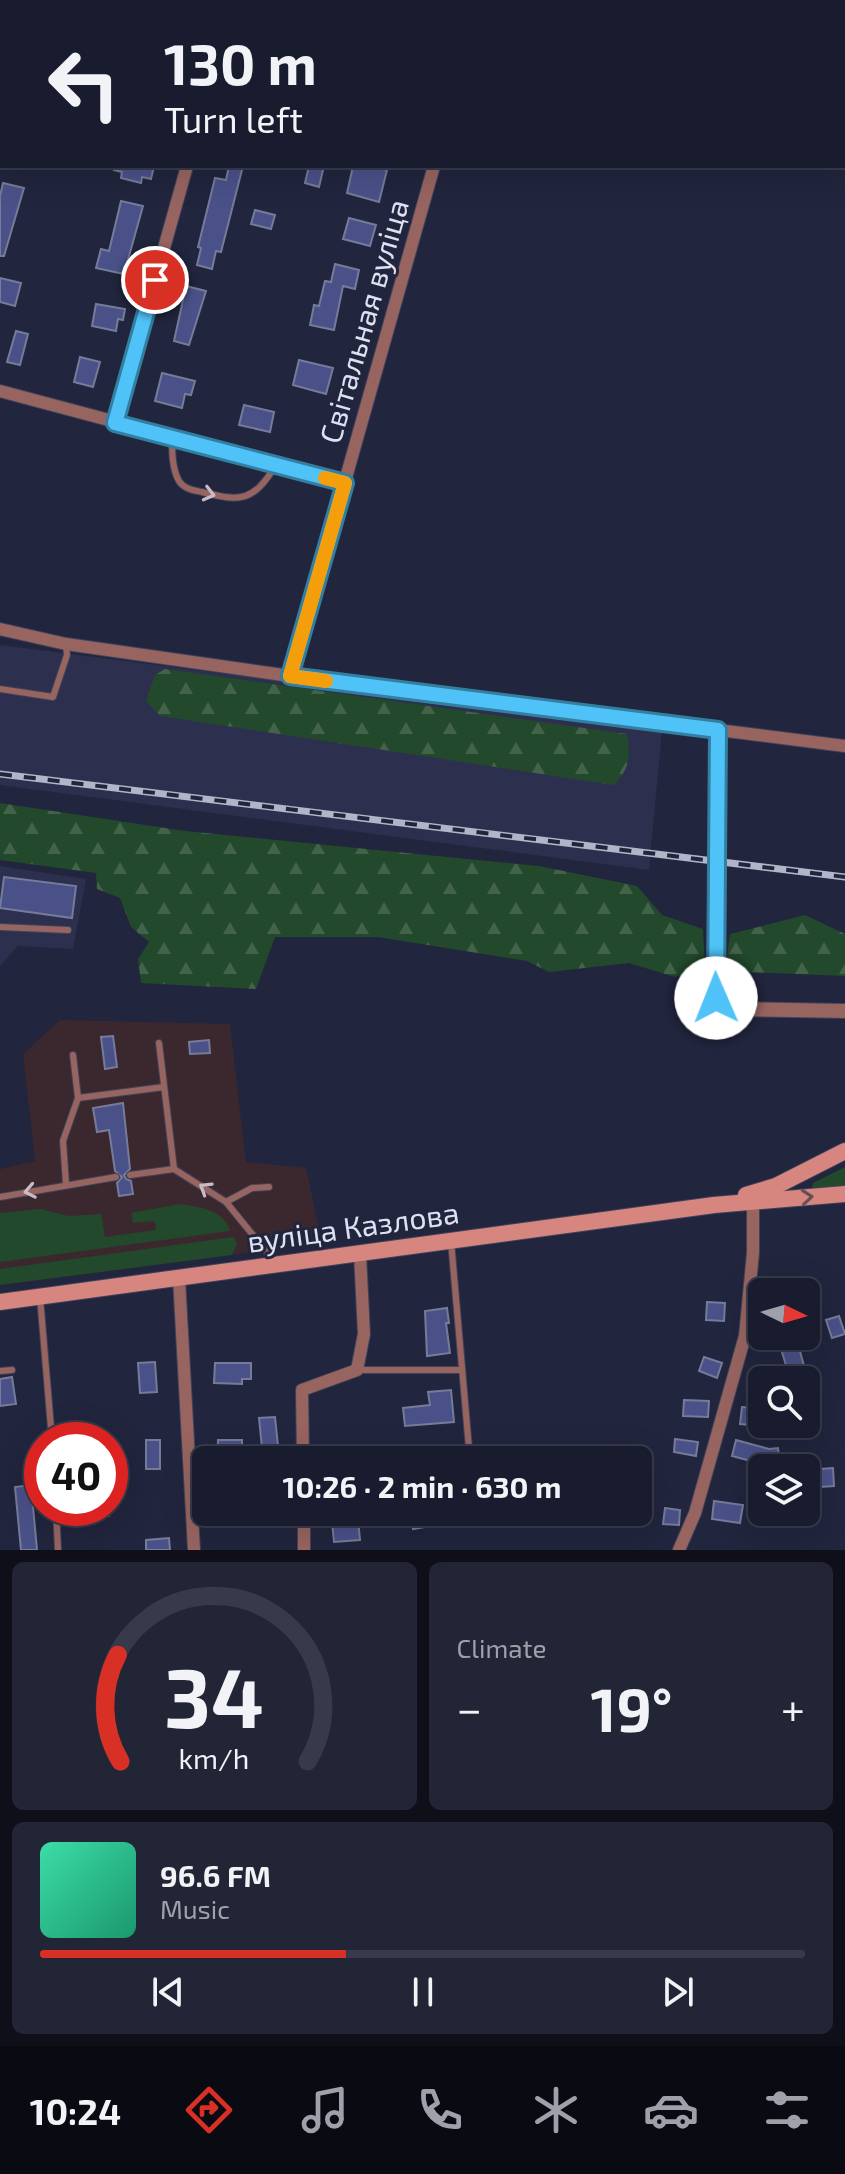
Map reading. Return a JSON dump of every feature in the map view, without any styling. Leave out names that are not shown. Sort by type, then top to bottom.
[{"type":"main road","points":[[714,1205],[776,1186],[845,1151]]},
{"type":"main road","points":[[714,1205],[845,1194]]},
{"type":"main road","name":"вуліца Казлова","points":[[0,1302],[714,1205]]},
{"type":"street","points":[[115,423],[186,168]]},
{"type":"street","name":"Світальная вуліца","points":[[290,676],[433,168]]},
{"type":"street","points":[[0,391],[345,483]]},
{"type":"street","points":[[0,629],[66,644],[290,676],[845,746]]},
{"type":"street","points":[[718,730],[715,993],[718,1002],[724,1008],[741,1010],[845,1011]]},
{"type":"street","points":[[679,1550],[695,1513],[745,1336],[753,1253],[753,1202]]},
{"type":"street","points":[[303,1446],[302,1390],[357,1370],[364,1334],[360,1254]]},
{"type":"street","points":[[179,1278],[194,1550]]},
{"type":"street","points":[[304,1526],[304,1550]]},
{"type":"lane","points":[[172,438],[176,474],[181,484],[189,489],[239,499],[257,488],[276,465]]},
{"type":"lane","points":[[0,689],[53,697],[67,655],[66,644]]},
{"type":"lane","points":[[0,927],[68,930]]},
{"type":"lane","points":[[159,1043],[174,1169]]},
{"type":"lane","points":[[66,1184],[63,1141],[78,1098],[73,1055]]},
{"type":"lane","points":[[78,1098],[164,1087]]},
{"type":"lane","points":[[130,1175],[174,1169],[226,1202],[278,1264]]},
{"type":"lane","points":[[0,1197],[116,1177]]},
{"type":"lane","points":[[226,1202],[252,1188],[269,1187]]},
{"type":"lane","points":[[451,1241],[469,1446]]},
{"type":"lane","points":[[40,1297],[50,1422]]},
{"type":"lane","points":[[0,1371],[12,1370]]},
{"type":"lane","points":[[357,1370],[461,1370]]},
{"type":"lane","points":[[57,1526],[58,1550]]},
{"type":"shaded area","points":[[0,645],[662,730],[649,870],[0,785]]},
{"type":"shaded area","points":[[0,866],[86,879],[73,949],[18,946],[0,966]]},
{"type":"shaded area","points":[[60,1020],[230,1024],[246,1162],[306,1168],[322,1243],[0,1285],[0,1169],[35,1161],[23,1054]]},
{"type":"green space","points":[[165,669],[627,734],[628,761],[614,785],[160,716],[146,701],[155,675]]},
{"type":"green space","points":[[0,803],[185,831],[539,866],[637,886],[662,915],[703,929],[705,967],[675,977],[629,963],[549,972],[527,961],[378,937],[275,937],[256,989],[141,983],[138,959],[149,942],[131,927],[120,898],[97,889],[96,873],[0,860]]},
{"type":"green space","points":[[805,915],[845,934],[845,976],[725,971],[730,934]]},
{"type":"green space","points":[[845,1167],[845,1185],[812,1189],[813,1183]]},
{"type":"green space","points":[[180,1204],[216,1214],[230,1231],[0,1262],[0,1213],[41,1209],[68,1216],[101,1214],[105,1237],[156,1230],[155,1221],[133,1223],[131,1213]]},
{"type":"green space","points":[[234,1237],[237,1244],[232,1255],[0,1285],[0,1269]]},
{"type":"building","points":[[154,168],[151,179],[142,177],[141,183],[121,178],[122,172],[114,170]]},
{"type":"building","points":[[229,168],[242,168],[221,252],[216,251],[212,269],[197,265],[201,248],[198,247],[215,178],[226,180]]},
{"type":"building","points":[[309,168],[324,168],[319,187],[305,183]]},
{"type":"building","points":[[353,168],[387,170],[379,202],[347,193]]},
{"type":"building","points":[[3,183],[24,188],[4,256],[0,256],[0,196]]},
{"type":"building","points":[[121,201],[143,206],[124,274],[96,268],[101,249],[109,251]]},
{"type":"building","points":[[255,210],[275,215],[271,229],[251,224]]},
{"type":"building","points":[[349,218],[376,225],[370,246],[343,239]]},
{"type":"building","points":[[335,264],[359,270],[355,289],[343,286],[334,330],[310,325],[314,305],[319,306],[325,281],[331,282]]},
{"type":"building","points":[[0,278],[21,283],[15,306],[0,302]]},
{"type":"building","points":[[186,286],[206,291],[189,345],[174,341]]},
{"type":"building","points":[[96,304],[125,309],[123,320],[118,319],[116,331],[92,326]]},
{"type":"building","points":[[16,331],[28,334],[20,365],[7,362]]},
{"type":"building","points":[[80,357],[100,362],[93,387],[74,382]]},
{"type":"building","points":[[299,360],[333,368],[326,394],[293,385]]},
{"type":"building","points":[[162,373],[195,381],[191,395],[185,394],[182,408],[155,401]]},
{"type":"building","points":[[244,405],[274,412],[270,432],[239,425]]},
{"type":"building","points":[[4,877],[76,886],[72,918],[0,908]]},
{"type":"building","points":[[113,1036],[117,1067],[105,1069],[101,1037]]},
{"type":"building","points":[[209,1040],[210,1053],[190,1054],[189,1042]]},
{"type":"building","points":[[123,1103],[130,1169],[124,1175],[131,1181],[133,1194],[119,1196],[117,1183],[122,1177],[115,1171],[109,1130],[97,1132],[93,1108]]},
{"type":"building","points":[[707,1302],[725,1303],[724,1321],[706,1320]]},
{"type":"building","points":[[447,1308],[450,1353],[427,1356],[425,1311]]},
{"type":"building","points":[[839,1316],[845,1334],[832,1338],[826,1320]]},
{"type":"building","points":[[781,1350],[800,1350],[804,1366],[786,1366]]},
{"type":"building","points":[[704,1357],[722,1363],[717,1378],[699,1371]]},
{"type":"building","points":[[155,1362],[157,1392],[140,1393],[138,1363]]},
{"type":"building","points":[[215,1363],[251,1363],[251,1379],[242,1379],[242,1384],[214,1383]]},
{"type":"building","points":[[12,1377],[16,1404],[0,1406],[0,1379]]},
{"type":"building","points":[[451,1390],[454,1422],[405,1426],[403,1408],[430,1405],[428,1392]]},
{"type":"building","points":[[684,1400],[709,1401],[708,1417],[683,1416]]},
{"type":"building","points":[[742,1407],[748,1408],[748,1425],[740,1424]]},
{"type":"building","points":[[275,1417],[278,1446],[262,1446],[259,1418]]},
{"type":"building","points":[[675,1439],[698,1442],[696,1456],[674,1452]]},
{"type":"building","points":[[146,1440],[160,1440],[160,1469],[146,1469]]},
{"type":"building","points":[[218,1440],[242,1440],[242,1446],[218,1446]]},
{"type":"building","points":[[736,1440],[769,1449],[778,1448],[779,1454],[748,1454],[748,1460],[732,1456]]},
{"type":"building","points":[[833,1468],[834,1486],[820,1487],[820,1469]]},
{"type":"building","points":[[24,1486],[24,1526],[35,1526],[37,1550],[21,1550],[15,1487]]},
{"type":"building","points":[[714,1501],[743,1505],[740,1523],[712,1519]]},
{"type":"building","points":[[665,1508],[680,1510],[679,1525],[663,1524]]},
{"type":"building","points":[[332,1526],[359,1526],[360,1540],[334,1542]]},
{"type":"building","points":[[169,1538],[170,1550],[146,1550],[146,1540]]},
{"type":"railway","points":[[0,774],[845,877]]},
{"type":"slow traffic","points":[[325,478],[345,483],[290,676],[326,681]]},
{"type":"route","points":[[155,280],[115,423],[345,483],[290,676],[718,730],[716,998]]}]
